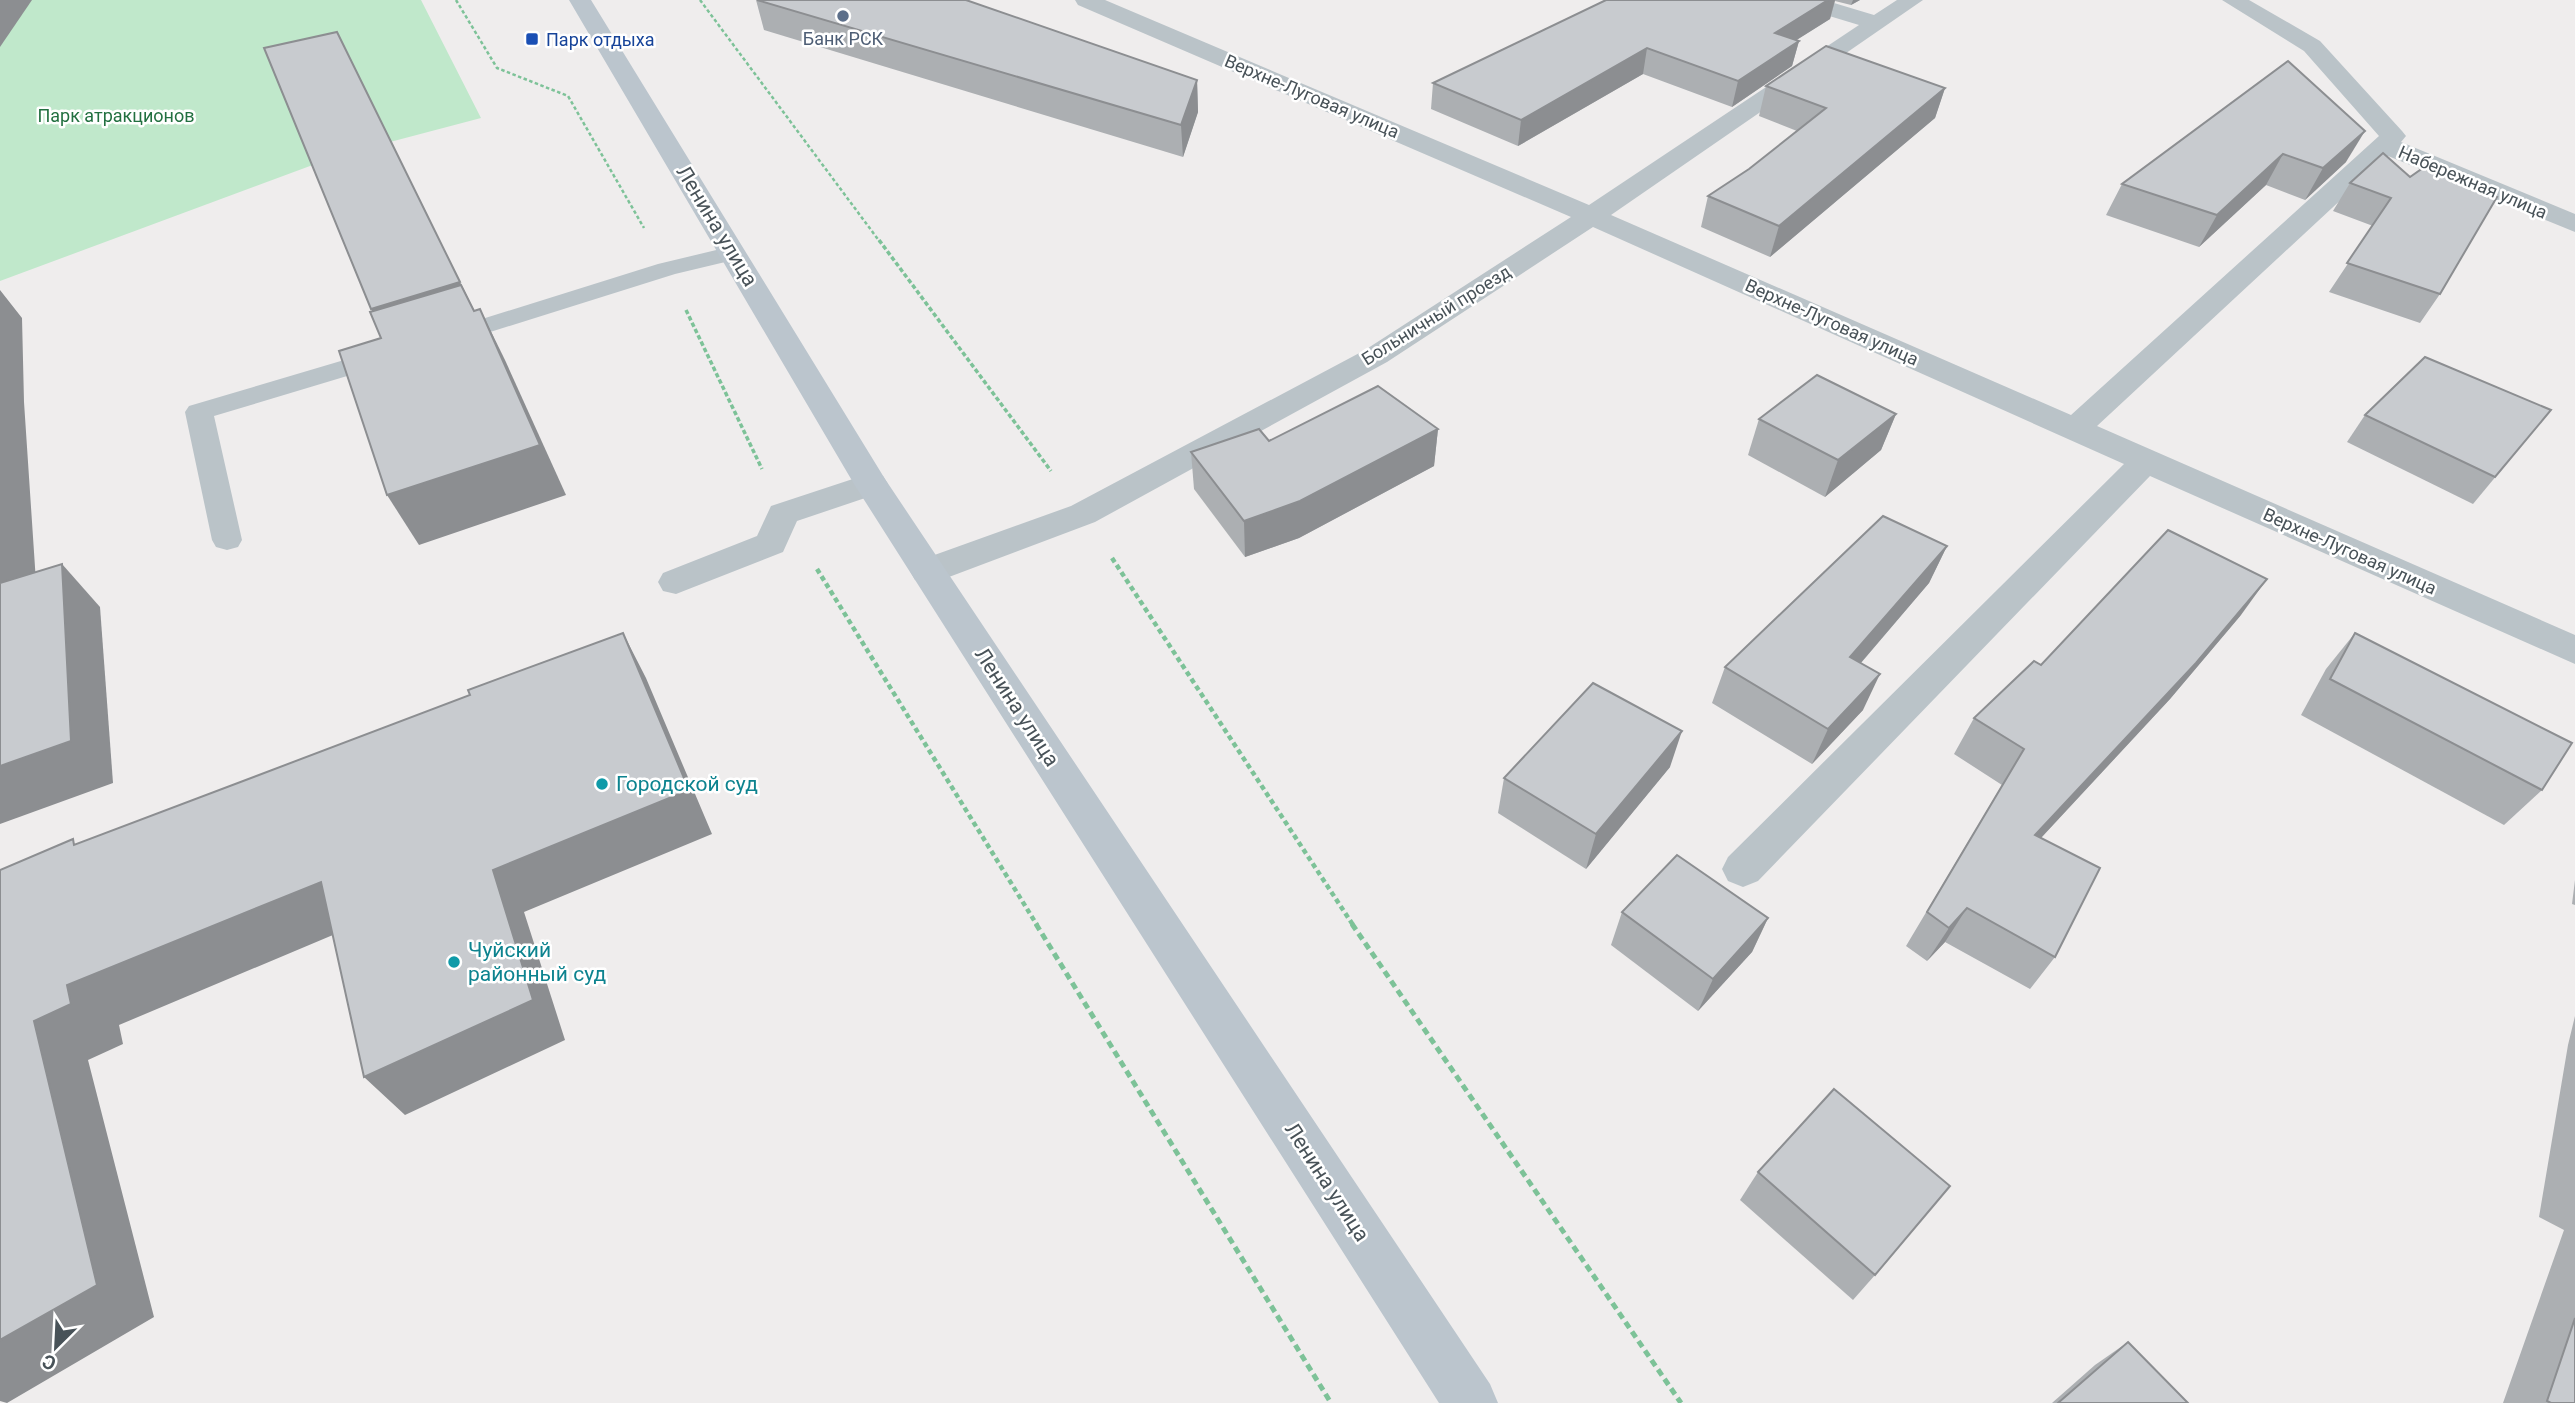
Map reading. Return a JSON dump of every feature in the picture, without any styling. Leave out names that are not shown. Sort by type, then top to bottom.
[{"type":"main road","name":"Ленина улица","points":[[580,0],[871,484],[1471,1403]]},
{"type":"street","name":"Верхне-Луговая улица","points":[[1086,0],[1591,216],[2575,650]]},
{"type":"street","points":[[1801,0],[1875,23]]},
{"type":"street","name":"Больничный проезд","points":[[928,572],[1083,514],[1376,356],[1591,216],[1912,0]]},
{"type":"street","name":"Набережная улица","points":[[2233,0],[2312,46],[2393,136],[2385,145],[2575,224]]},
{"type":"street","points":[[2074,430],[2385,145]]},
{"type":"street","points":[[1743,869],[2147,460]]},
{"type":"street","points":[[676,582],[771,544],[783,514],[871,484]]},
{"type":"lane","points":[[227,540],[199,412],[667,269],[733,253]]},
{"type":"path","points":[[456,0],[497,68],[568,96],[667,269],[783,514],[1331,1403]]},
{"type":"path","points":[[700,0],[1083,514],[1312,866],[1681,1403]]},
{"type":"green space","name":"Парк атракционов","points":[[0,0],[421,0],[481,118],[337,156],[0,281]]},
{"type":"building","points":[[757,0],[966,0],[1197,80],[1181,125]]},
{"type":"building","points":[[1606,0],[1828,0],[1775,33],[1799,41],[1738,81],[1647,48],[1521,120],[1433,83]]},
{"type":"building","points":[[337,32],[460,282],[371,309],[264,48]]},
{"type":"building","points":[[1826,46],[1945,88],[1779,226],[1708,196],[1749,169],[1826,108],[1766,86]]},
{"type":"building","points":[[2288,61],[2365,131],[2323,168],[2283,154],[2217,215],[2122,184]]},
{"type":"building","points":[[2383,153],[2410,177],[2423,168],[2497,197],[2440,294],[2347,263],[2391,198],[2350,183]]},
{"type":"building","points":[[461,285],[474,311],[480,309],[540,445],[387,495],[339,351],[381,338],[370,312]]},
{"type":"building","points":[[2425,357],[2551,410],[2495,477],[2365,415]]},
{"type":"building","points":[[1817,375],[1896,414],[1838,460],[1759,419]]},
{"type":"building","points":[[1378,386],[1438,429],[1300,501],[1244,521],[1191,452],[1259,429],[1269,441]]},
{"type":"building","points":[[1883,516],[1947,546],[1850,657],[1880,674],[1828,729],[1725,667]]},
{"type":"building","points":[[2168,530],[2267,579],[2196,663],[2035,835],[2100,868],[2055,957],[1967,908],[1949,928],[1927,912],[2024,749],[1974,718],[2034,661],[2041,665]]},
{"type":"building","points":[[62,564],[71,741],[0,766],[0,583]]},
{"type":"building","points":[[623,633],[689,790],[493,870],[533,1000],[364,1077],[321,882],[67,985],[71,1004],[34,1021],[97,1285],[0,1340],[0,870],[73,839],[74,845],[470,695],[468,690]]},
{"type":"building","points":[[2355,633],[2572,743],[2542,790],[2330,679]]},
{"type":"building","points":[[1593,683],[1682,731],[1596,834],[1504,778]]},
{"type":"building","points":[[1677,855],[1768,918],[1713,979],[1622,912]]},
{"type":"building","points":[[1834,1089],[1950,1186],[1875,1275],[1758,1172]]},
{"type":"building","points":[[2575,1318],[2575,1403],[2551,1403],[2547,1401]]},
{"type":"building","points":[[2128,1342],[2188,1403],[2058,1403]]},
{"type":"place","name":"Банк РСК","points":[[843,16]]},
{"type":"place","name":"Парк отдыха","points":[[532,39]]},
{"type":"place","name":"Городской суд","points":[[602,784]]},
{"type":"place","name":"Чуйский районный суд","points":[[454,962]]}]
